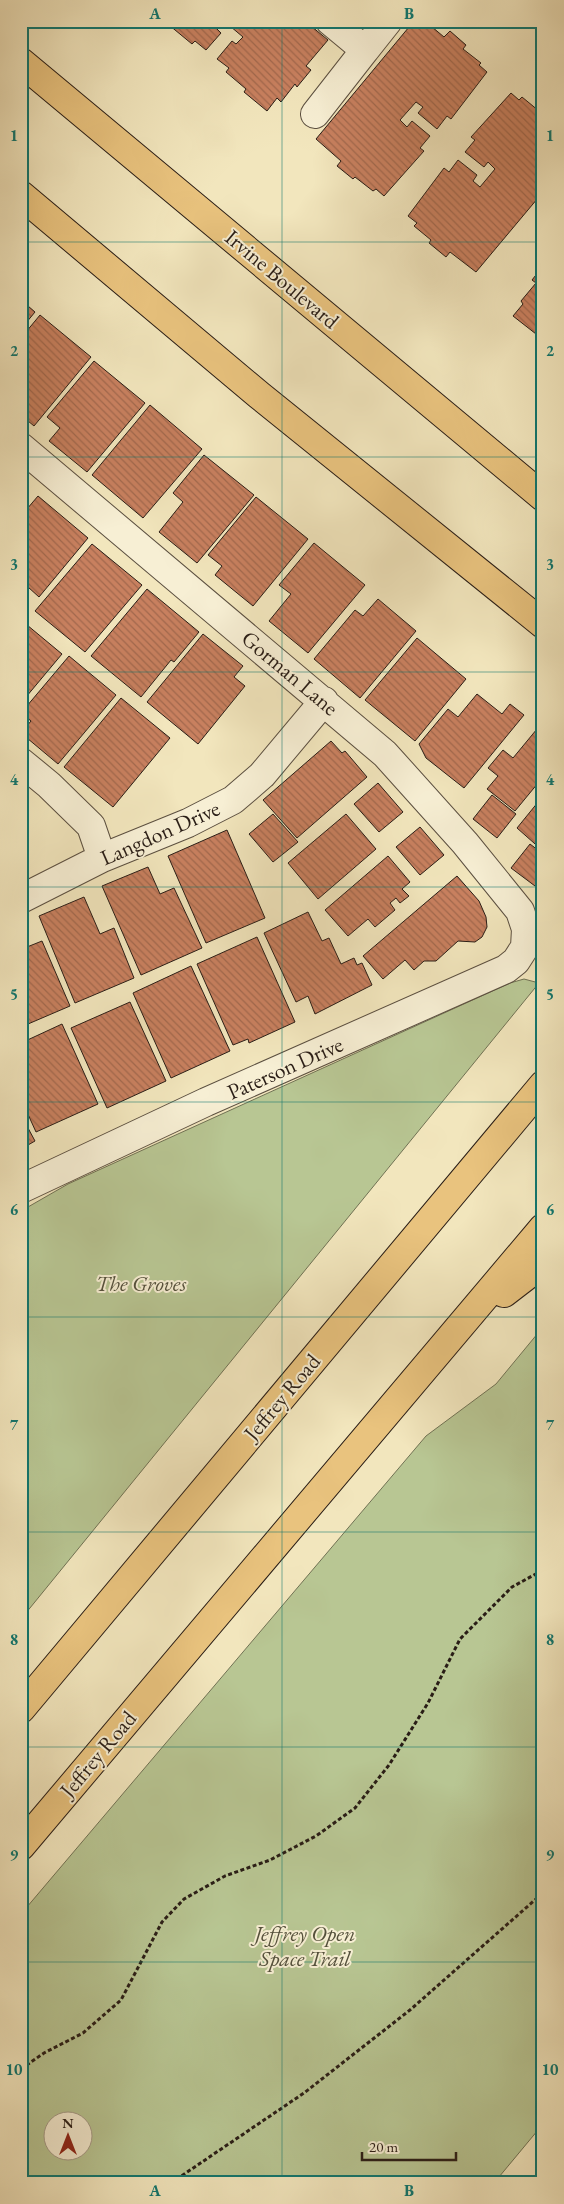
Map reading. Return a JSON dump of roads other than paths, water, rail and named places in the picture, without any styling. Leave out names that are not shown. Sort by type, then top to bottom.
[{"type":"main road","name":"Irvine Boulevard","points":[[21,62],[543,497]]},
{"type":"main road","points":[[21,195],[259,395],[543,624]]},
{"type":"main road","name":"Jeffrey Road","points":[[21,1709],[543,1085]]},
{"type":"main road","name":"Jeffrey Road","points":[[21,1846],[465,1323],[543,1228]]},
{"type":"main road","points":[[465,1323],[543,1263]]},
{"type":"street","points":[[330,21],[365,50]]},
{"type":"street","points":[[315,114],[388,21]]},
{"type":"street","name":"Gorman Lane","points":[[21,447],[385,754],[458,836],[520,911],[526,930]]},
{"type":"street","name":"Langdon Drive","points":[[21,899],[102,858],[188,824],[232,800],[262,775],[324,702]]},
{"type":"street","points":[[21,762],[49,785],[91,826],[102,858]]},
{"type":"street","name":"Paterson Drive","points":[[21,1189],[206,1102],[506,969],[516,961],[525,947],[526,930]]},
{"type":"park label","name":"The Groves","points":[[141,1283]]},
{"type":"park label","name":"Jeffrey Open Space Trail","points":[[305,1946]]}]
